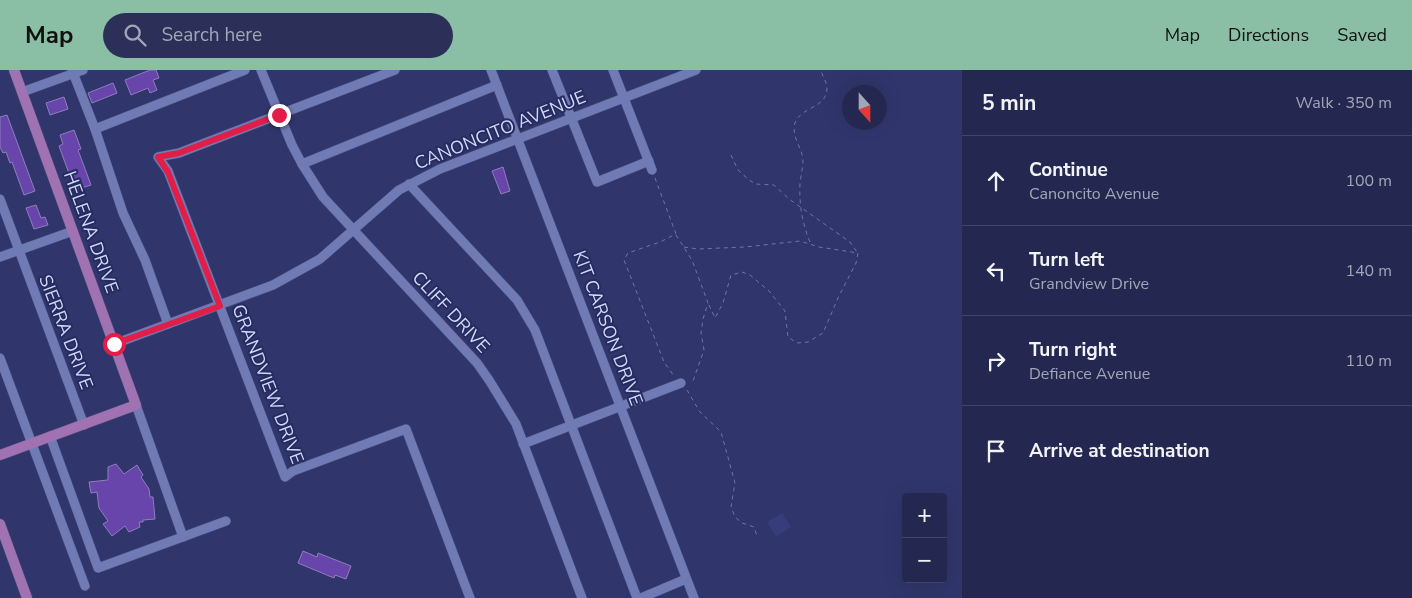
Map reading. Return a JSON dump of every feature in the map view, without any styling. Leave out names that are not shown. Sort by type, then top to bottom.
[{"type":"main road","name":"HELENA DRIVE","points":[[14,70],[136,405]]},
{"type":"main road","points":[[0,455],[136,405]]},
{"type":"main road","points":[[0,524],[28,598]]},
{"type":"street","points":[[22,92],[73,72],[83,70]]},
{"type":"street","points":[[95,128],[245,70]]},
{"type":"street","name":"CLIFF DRIVE","points":[[261,70],[302,164],[322,197],[477,363],[504,403],[516,424],[582,598]]},
{"type":"street","points":[[279,115],[395,70]]},
{"type":"street","name":"KIT CARSON DRIVE","points":[[491,70],[694,598]]},
{"type":"street","points":[[552,70],[597,182],[650,166],[613,70]]},
{"type":"street","name":"CANONCITO AVENUE","points":[[114,344],[273,285],[320,259],[399,190],[440,168],[624,98],[672,74],[696,70]]},
{"type":"street","points":[[73,72],[95,128],[123,213],[145,260],[168,324]]},
{"type":"street","points":[[302,164],[497,85]]},
{"type":"street","name":"GRANDVIEW DRIVE","points":[[279,115],[179,153],[158,157],[168,172],[285,477],[293,471],[406,429],[470,598]]},
{"type":"street","points":[[409,184],[517,300],[535,330],[637,598]]},
{"type":"street","name":"SIERRA DRIVE","points":[[0,198],[18,251],[84,425]]},
{"type":"street","points":[[0,257],[73,230]]},
{"type":"street","points":[[0,358],[85,586]]},
{"type":"street","points":[[523,444],[620,406],[683,385]]},
{"type":"street","points":[[136,405],[183,537]]},
{"type":"street","points":[[50,436],[98,568],[226,521]]},
{"type":"street","points":[[641,598],[686,579]]},
{"type":"path","points":[[810,243],[803,224],[801,207],[800,182],[803,159],[794,136],[795,124],[799,115],[818,105],[824,99],[827,88],[821,70]]},
{"type":"path","points":[[650,166],[676,234],[692,260],[715,318],[731,275],[742,272],[750,275],[769,291],[785,311],[788,338],[797,343],[808,342],[824,333],[838,298],[856,263],[858,253],[850,242],[789,199],[774,185],[755,184],[748,179],[738,170],[731,155]]},
{"type":"path","points":[[676,234],[660,242],[628,252],[624,260],[664,362],[675,378],[683,385],[700,412],[721,432],[734,483],[731,506],[735,517],[742,523],[754,527],[757,536]]},
{"type":"path","points":[[684,247],[698,249],[745,247],[800,241],[819,247],[858,253]]},
{"type":"path","points":[[683,385],[693,380],[704,350],[703,319],[708,303]]},
{"type":"shaded area","points":[[782,513],[791,527],[776,537],[767,522]]},
{"type":"building","points":[[150,70],[156,70],[159,78],[153,80],[157,90],[150,93],[148,88],[131,95],[125,80]]},
{"type":"building","points":[[113,83],[117,93],[92,103],[88,93]]},
{"type":"building","points":[[64,97],[68,109],[50,115],[46,103]]},
{"type":"building","points":[[7,115],[35,191],[24,195],[12,162],[10,163],[6,152],[3,153],[0,147],[0,117]]},
{"type":"building","points":[[74,130],[81,149],[78,150],[91,185],[75,190],[59,146],[63,144],[60,135]]},
{"type":"building","points":[[503,167],[510,191],[501,194],[492,171]]},
{"type":"building","points":[[36,205],[41,218],[45,217],[48,225],[34,229],[26,208]]},
{"type":"building","points":[[116,464],[124,474],[137,465],[143,475],[141,477],[149,489],[150,497],[153,497],[155,519],[139,522],[140,527],[129,532],[125,526],[112,536],[103,524],[108,521],[99,508],[97,492],[91,493],[89,482],[108,480],[108,467]]},
{"type":"building","points":[[303,551],[317,557],[318,553],[351,566],[346,579],[335,575],[334,578],[298,563]]},
{"type":"route","points":[[114,344],[220,306],[168,172],[158,157],[179,153],[279,115]]}]
